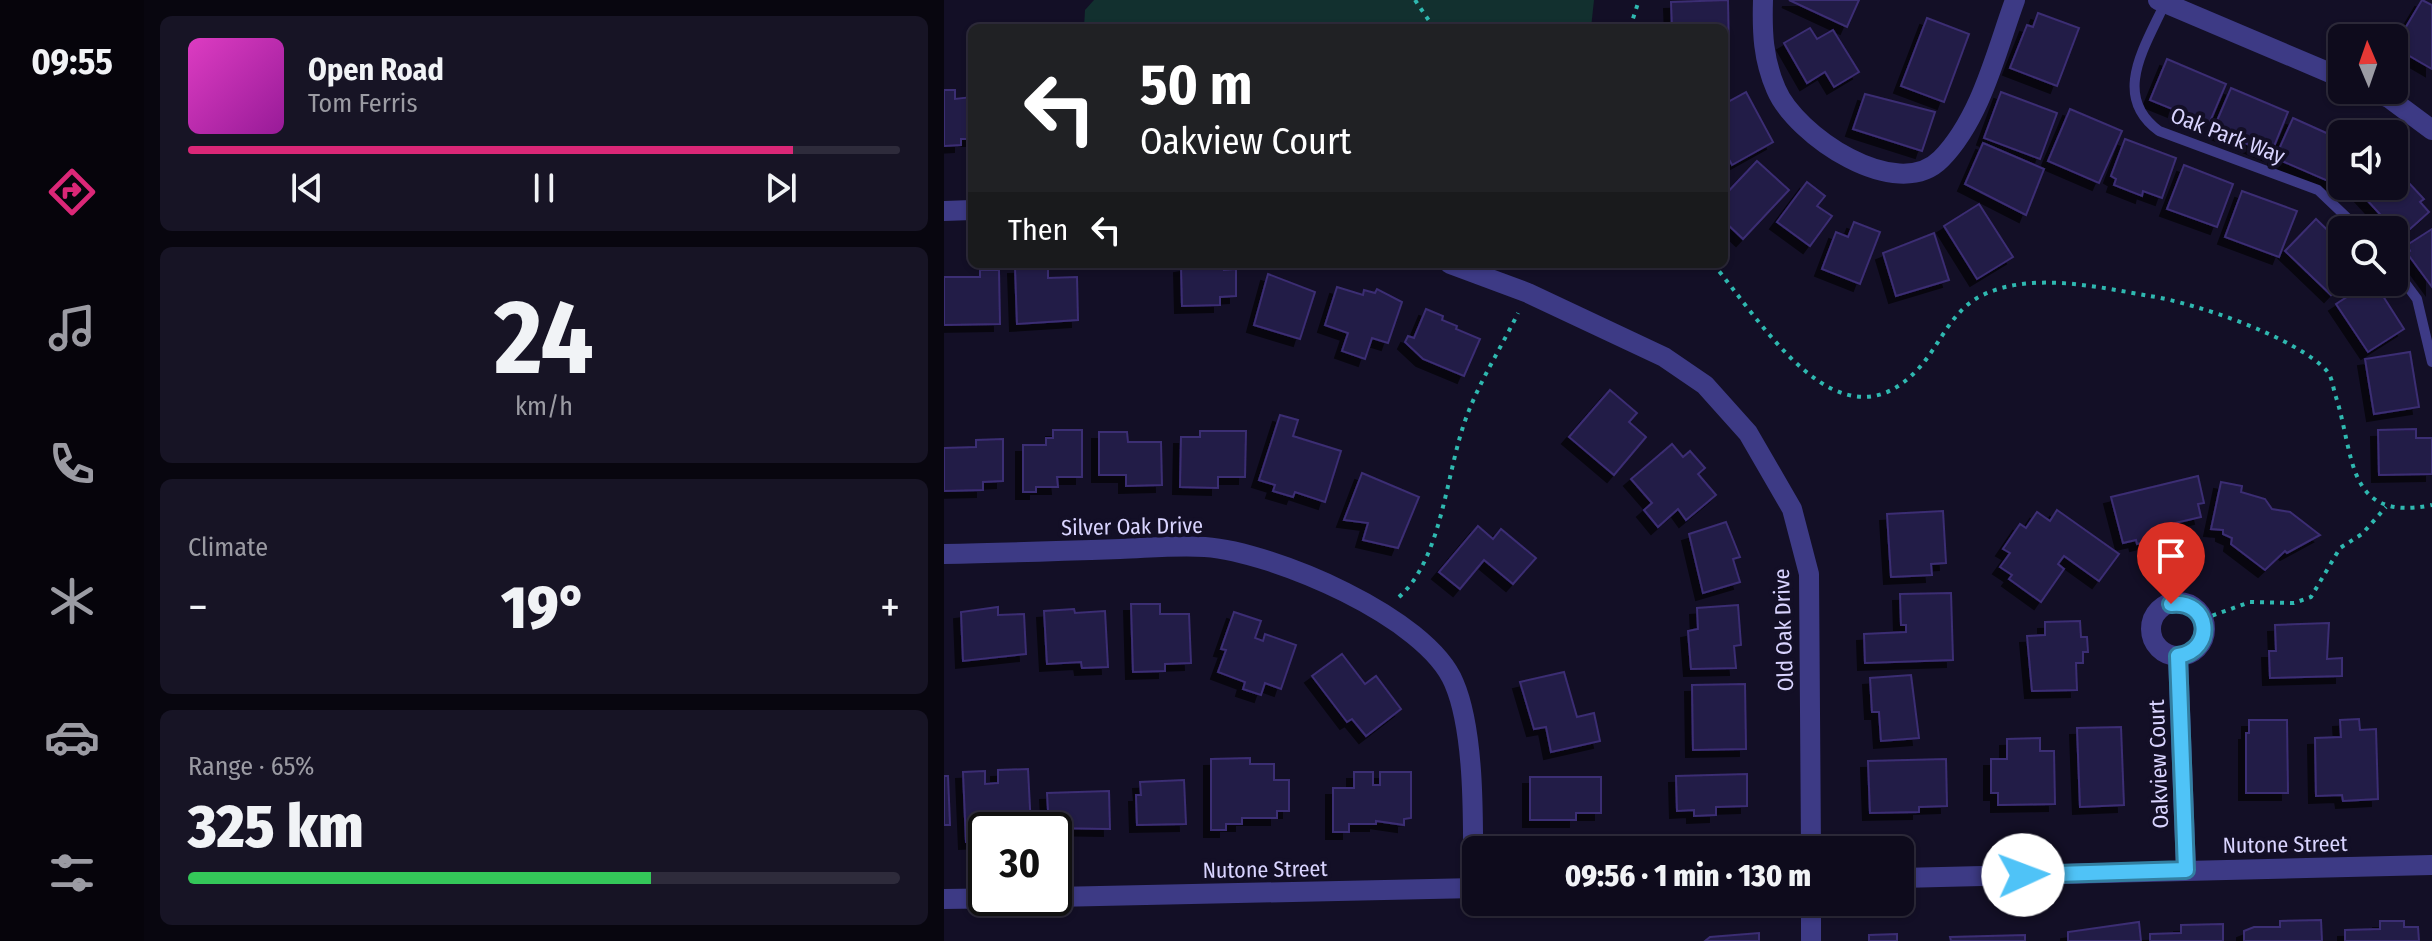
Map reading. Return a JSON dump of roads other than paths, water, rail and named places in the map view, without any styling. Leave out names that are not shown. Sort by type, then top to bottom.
[{"type":"street","points":[[1763,0],[1762,49],[1776,92],[1802,128],[1841,154],[1880,171],[1909,173],[1939,161],[1972,116],[2015,0]]},
{"type":"street","points":[[2161,2],[2328,72]]},
{"type":"street","points":[[2397,104],[2432,130]]},
{"type":"street","points":[[944,211],[968,210]]},
{"type":"street","name":"Old Oak Drive","points":[[1461,268],[1528,293],[1664,357],[1705,385],[1748,433],[1792,509],[1809,574],[1811,836]]},
{"type":"street","name":"Silver Oak Drive","points":[[944,554],[1206,547],[1255,556],[1384,612],[1432,651],[1453,679],[1469,745],[1473,836]]},
{"type":"street","points":[[2179,603],[2196,610],[2203,619],[2201,643],[2195,650],[2178,656],[2156,645],[2152,629],[2157,613],[2179,603]]},
{"type":"street","name":"Oakview Court","points":[[2178,656],[2186,870]]},
{"type":"street","name":"Nutone Street","points":[[1914,878],[2432,865]]},
{"type":"street","name":"Nutone Street","points":[[1072,897],[1462,888]]},
{"type":"street","points":[[944,899],[968,899]]},
{"type":"street","points":[[1811,916],[1811,941]]},
{"type":"lane","name":"Oak Park Way","points":[[2161,2],[2134,79],[2133,102],[2142,119],[2159,131],[2318,190],[2345,216]]},
{"type":"lane","points":[[2408,287],[2417,299],[2432,362]]}]
